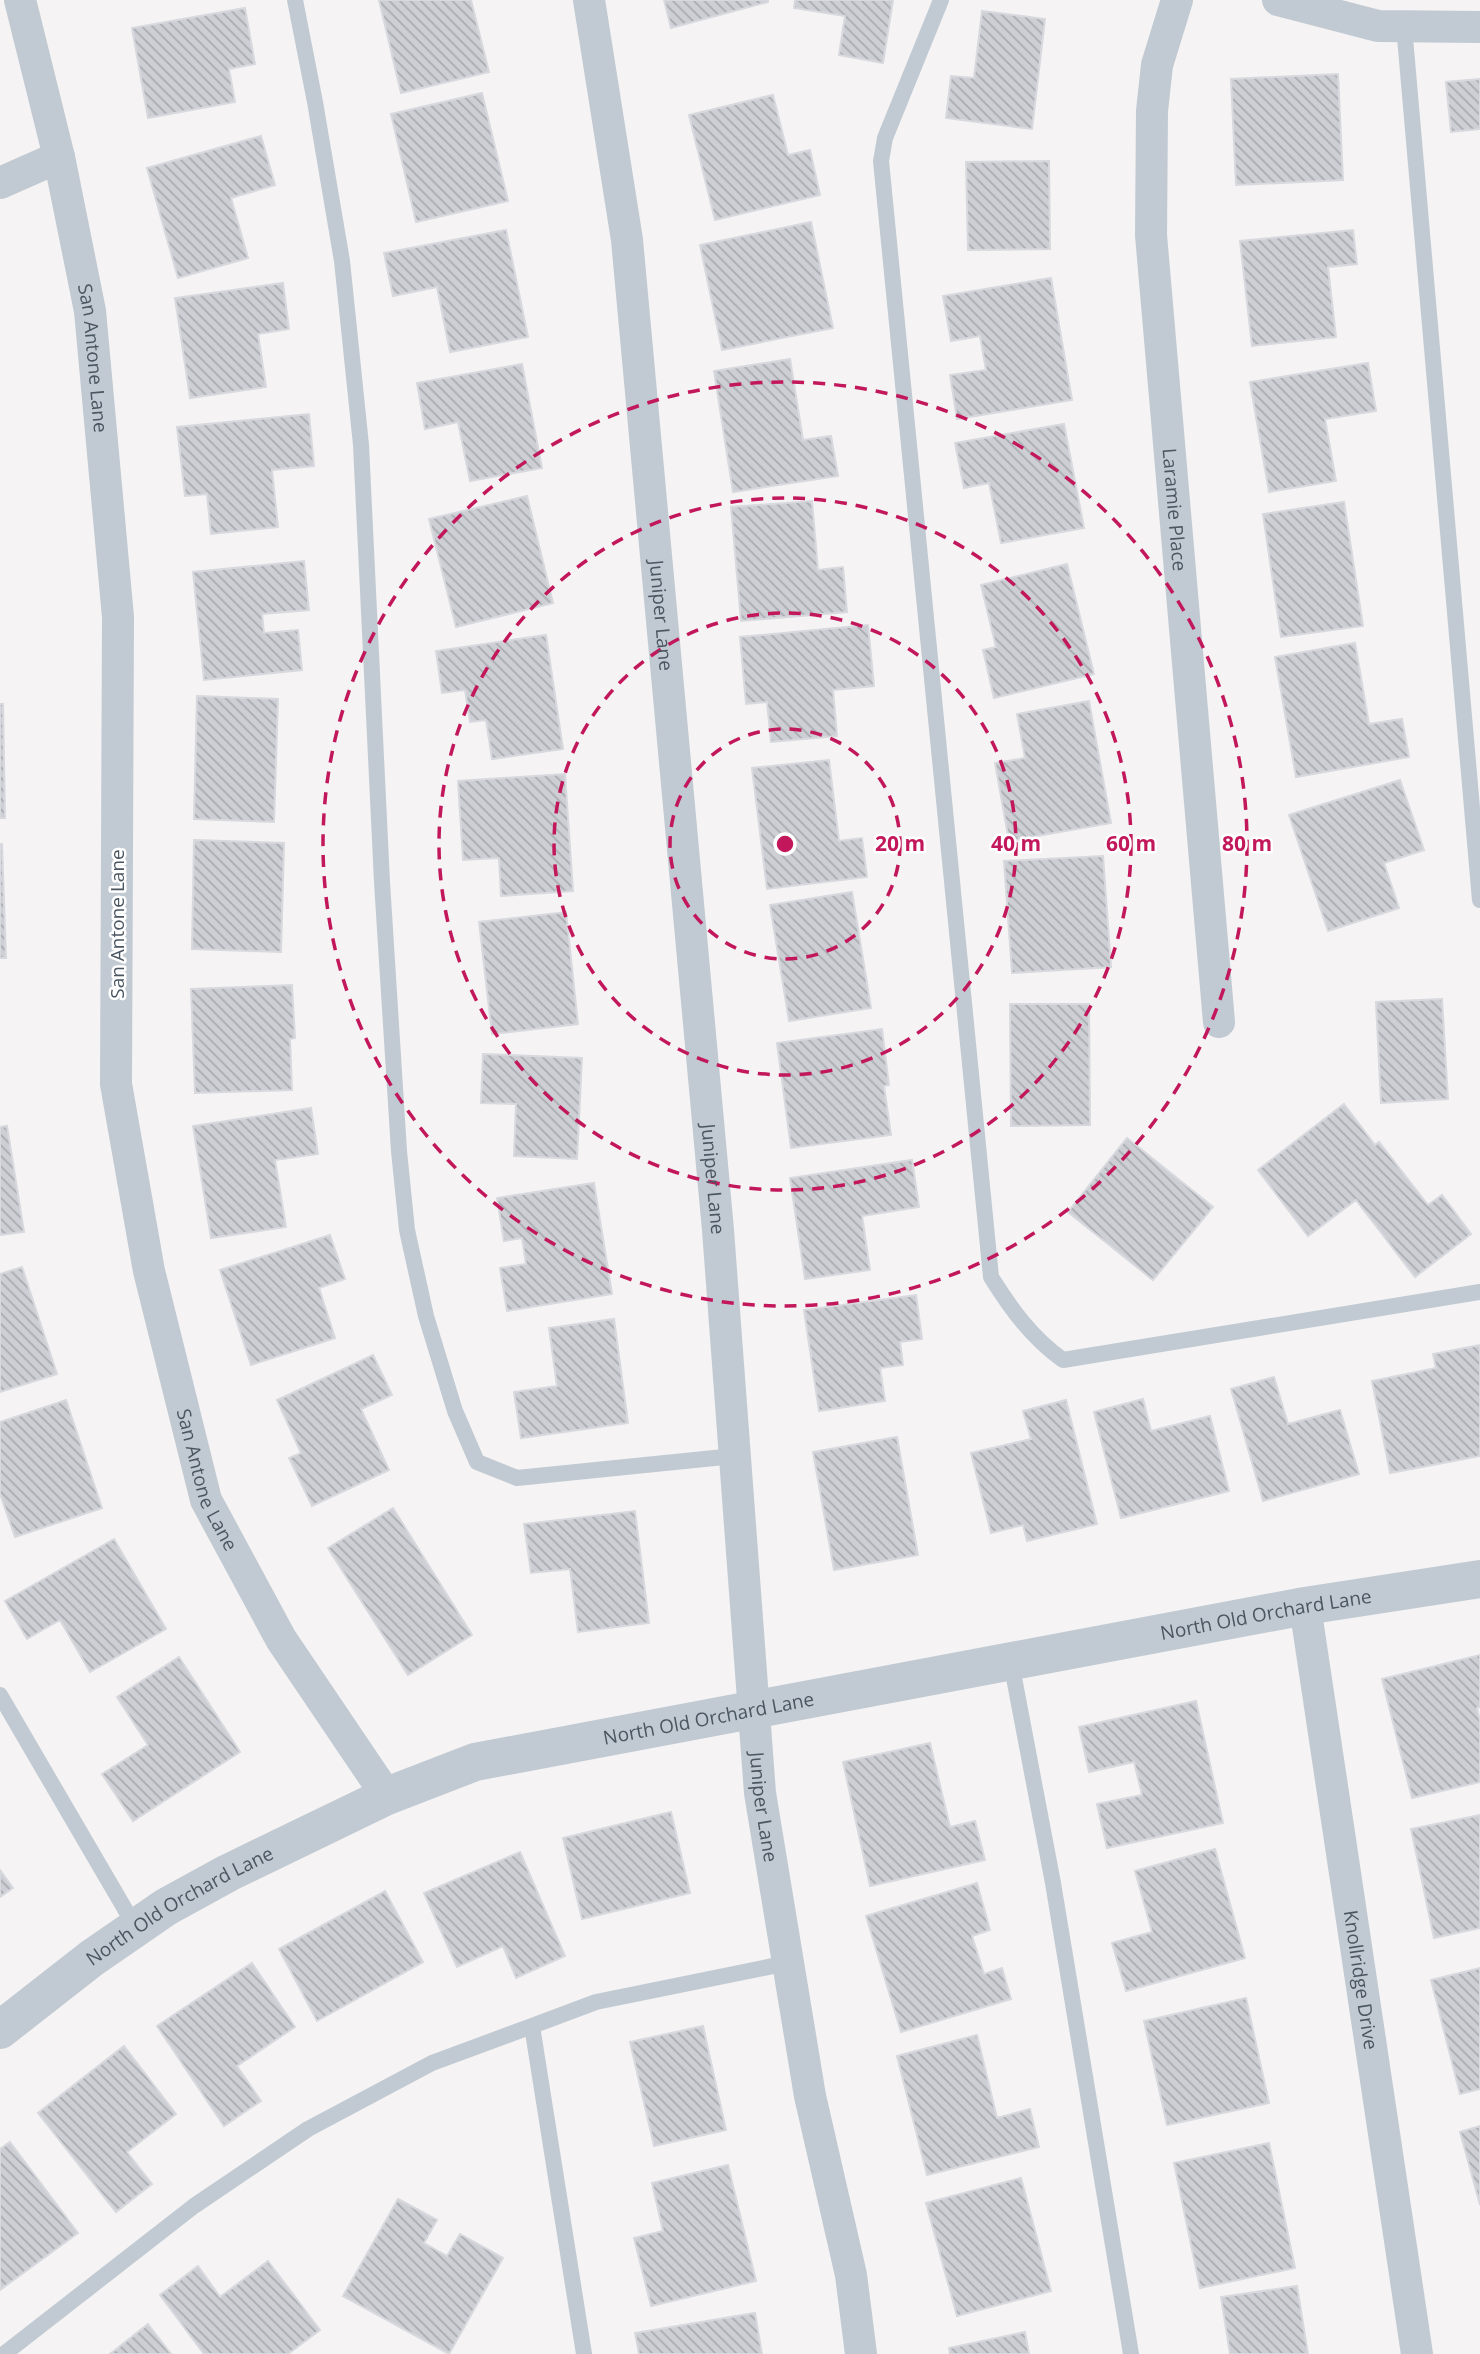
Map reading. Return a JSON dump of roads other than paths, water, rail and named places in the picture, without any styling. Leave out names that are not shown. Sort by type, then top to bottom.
[{"type":"street","name":"San Antone Lane","points":[[20,0],[59,157],[89,311],[118,617],[116,1084],[149,1271],[206,1500],[281,1639],[387,1796]]},
{"type":"street","name":"Juniper Lane","points":[[589,0],[628,254],[717,1216],[760,1793],[810,2096],[851,2275],[860,2354]]},
{"type":"street","name":"Laramie Place","points":[[1177,0],[1157,65],[1153,99],[1151,235],[1219,1022]]},
{"type":"street","points":[[1278,0],[1378,26],[1480,27]]},
{"type":"street","points":[[0,183],[59,157]]},
{"type":"street","name":"North Old Orchard Lane","points":[[0,2030],[92,1958],[166,1907],[228,1873],[387,1796],[475,1762],[1305,1606],[1480,1579]]},
{"type":"street","name":"Knollridge Drive","points":[[1305,1606],[1417,2354]]},
{"type":"lane","points":[[295,0],[342,261],[362,445],[374,727],[399,1151],[407,1230],[426,1316],[455,1411],[477,1462],[517,1478],[734,1456]]},
{"type":"lane","points":[[941,0],[885,138],[881,161],[991,1277],[1012,1310],[1031,1332],[1063,1360],[1480,1292]]},
{"type":"lane","points":[[1404,26],[1480,900]]},
{"type":"lane","points":[[1011,1662],[1054,1883],[1131,2354]]},
{"type":"lane","points":[[0,1695],[136,1928]]},
{"type":"lane","points":[[5,2354],[194,2206],[308,2129],[432,2063],[596,2002],[788,1963]]},
{"type":"lane","points":[[533,2026],[584,2354]]}]
